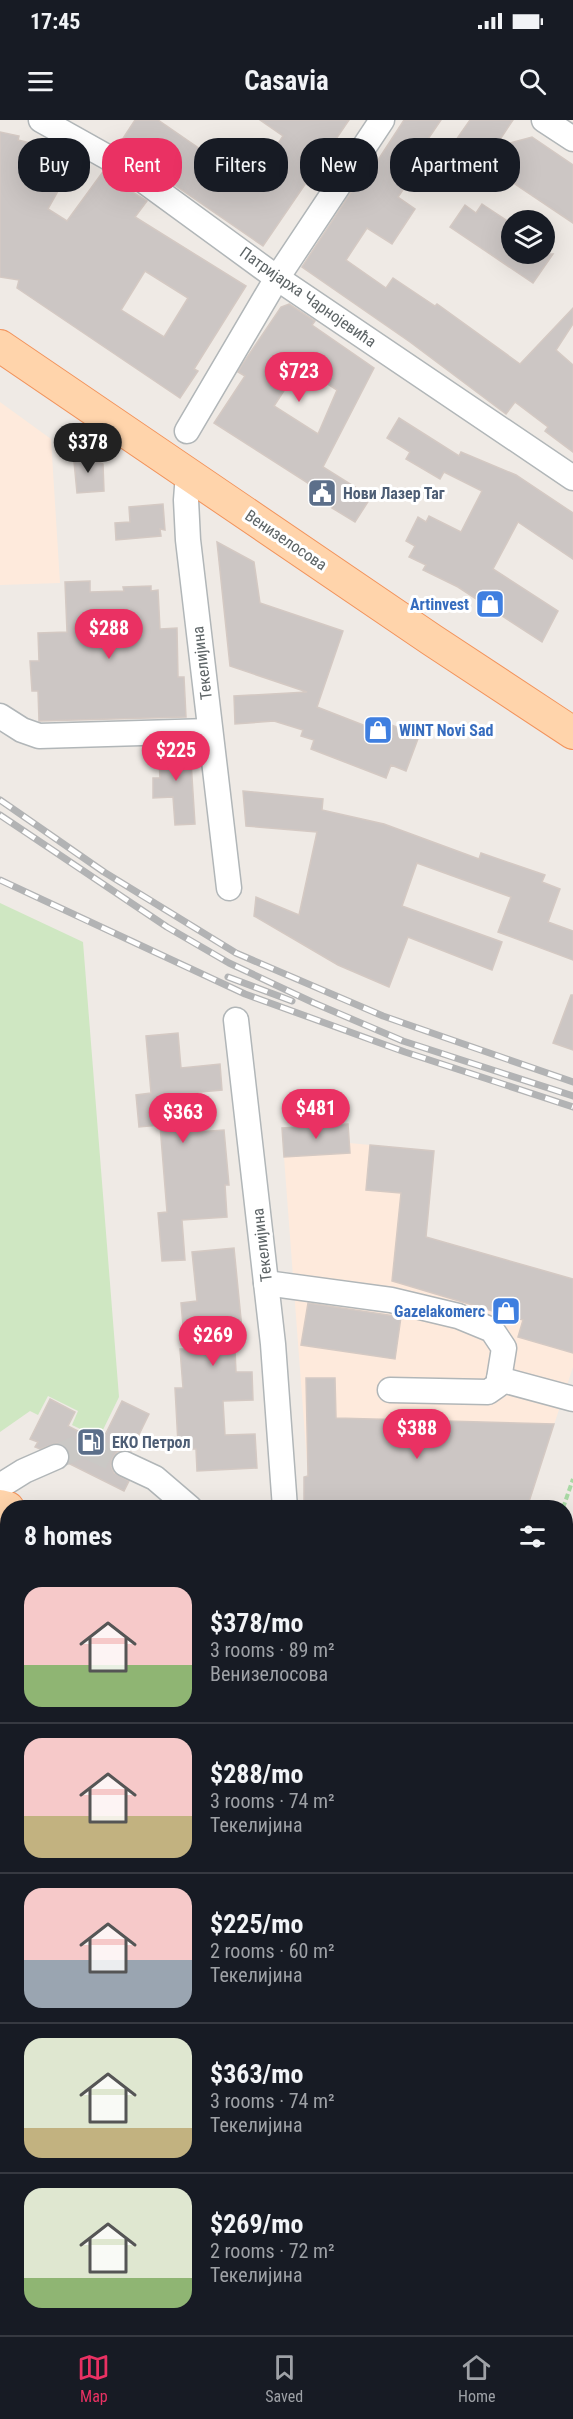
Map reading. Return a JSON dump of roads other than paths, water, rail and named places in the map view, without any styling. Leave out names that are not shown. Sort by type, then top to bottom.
[{"type":"main road","name":"Венизелосова","points":[[0,346],[432,640],[573,733]]},
{"type":"main road","points":[[573,1636],[573,1646]]},
{"type":"street","name":"Патријарха Чарнојевића","points":[[41,120],[125,167],[277,278],[573,478]]},
{"type":"street","points":[[187,431],[277,278],[382,120]]},
{"type":"street","points":[[544,120],[573,139]]},
{"type":"street","name":"Текелијина","points":[[188,474],[187,528],[229,888]]},
{"type":"street","points":[[0,716],[22,730],[39,736],[210,731]]},
{"type":"street","name":"Текелијина","points":[[236,1020],[266,1283],[284,1500]]},
{"type":"street","points":[[266,1283],[391,1300],[478,1323],[492,1330],[504,1348],[499,1379],[495,1389],[488,1392],[390,1390]]},
{"type":"street","points":[[499,1379],[573,1399]]},
{"type":"street","points":[[0,1486],[24,1471],[56,1457]]},
{"type":"street","points":[[124,1464],[155,1478],[181,1500]]},
{"type":"tunnel","points":[[56,1457],[83,1445],[125,1464]]},
{"type":"railway","points":[[0,800],[104,872],[236,953],[383,1016],[573,1082]]},
{"type":"railway","points":[[0,815],[167,927],[229,963],[403,1041],[573,1096]]},
{"type":"railway","points":[[0,880],[245,994],[405,1052],[573,1107]]},
{"type":"railway","points":[[228,977],[292,1001]]},
{"type":"place","name":"Нови Лазер Таг","points":[[322,493]]},
{"type":"place","name":"Artinvest","points":[[490,604]]},
{"type":"place","name":"WINT Novi Sad","points":[[378,730]]},
{"type":"place","name":"Gazelakomerc","points":[[506,1311]]},
{"type":"place","name":"ЕКО Петрол","points":[[91,1442]]}]
